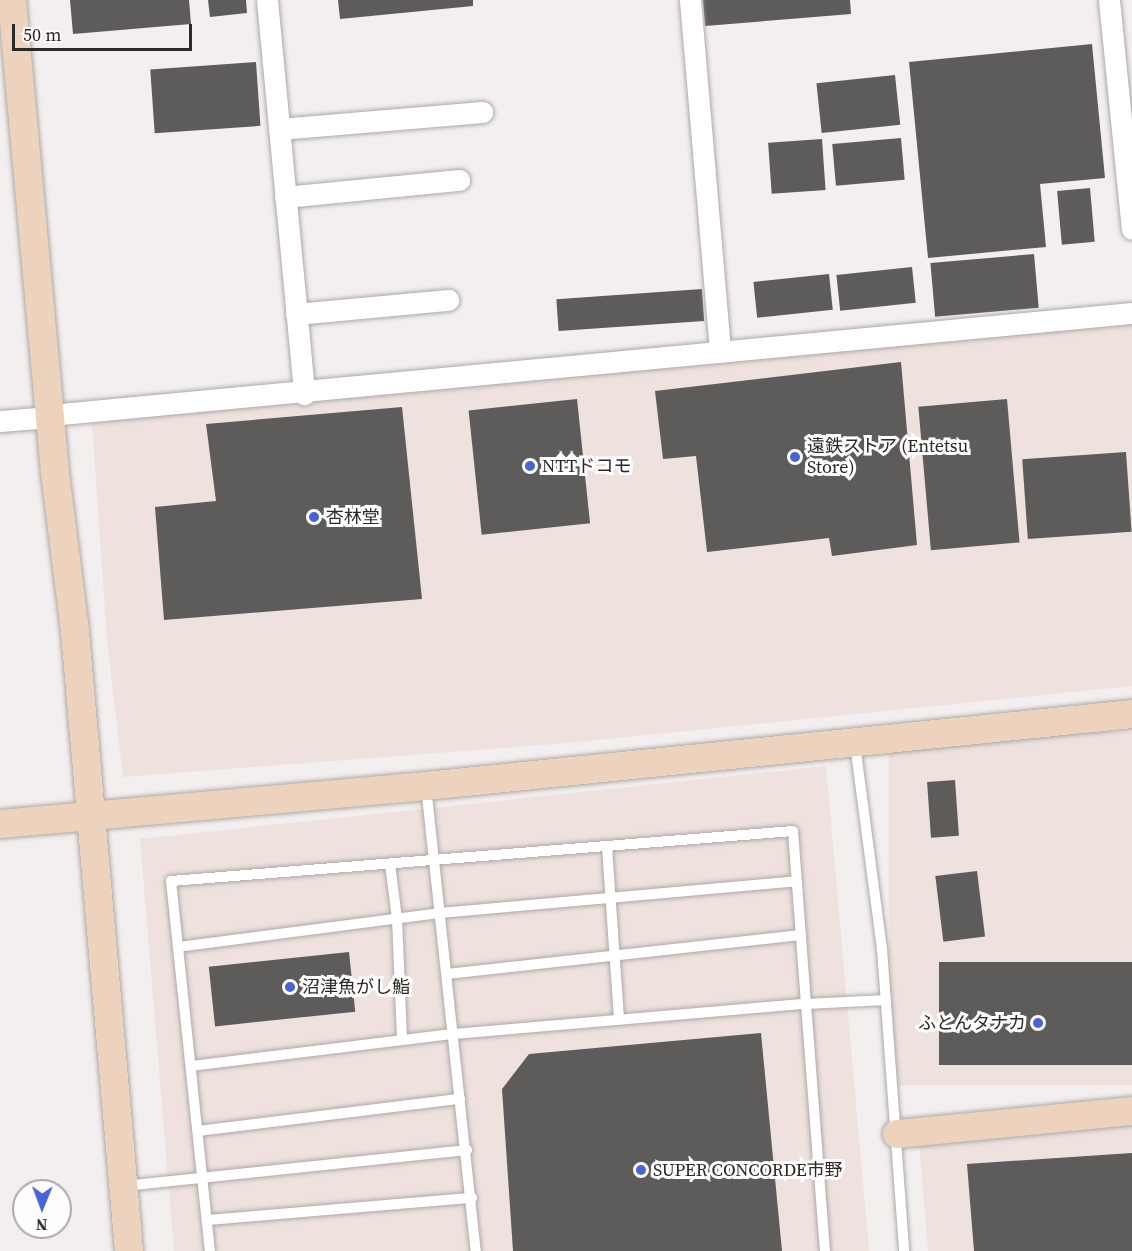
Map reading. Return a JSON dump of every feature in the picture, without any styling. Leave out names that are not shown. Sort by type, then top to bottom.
[{"type":"street","points":[[12,0],[61,414],[91,816],[129,1251]]},
{"type":"street","points":[[267,0],[304,394]]},
{"type":"street","points":[[690,0],[720,352]]},
{"type":"street","points":[[1109,0],[1132,229]]},
{"type":"street","points":[[279,129],[482,112]]},
{"type":"street","points":[[285,197],[459,180]]},
{"type":"street","points":[[296,314],[448,300]]},
{"type":"street","points":[[0,422],[61,414],[304,394],[1132,314]]},
{"type":"street","points":[[0,824],[426,786],[1132,714]]},
{"type":"street","points":[[897,1134],[1132,1112]]},
{"type":"lane","points":[[855,744],[886,1000],[904,1251]]},
{"type":"lane","points":[[426,786],[467,1150],[476,1251]]},
{"type":"lane","points":[[210,1251],[171,881],[793,831],[825,1251]]},
{"type":"lane","points":[[607,847],[619,1020]]},
{"type":"lane","points":[[390,864],[397,919],[402,1039]]},
{"type":"lane","points":[[178,947],[440,913],[797,881]]},
{"type":"lane","points":[[447,974],[801,935]]},
{"type":"lane","points":[[191,1066],[453,1034],[806,1004],[886,1000]]},
{"type":"lane","points":[[198,1131],[460,1099]]},
{"type":"lane","points":[[123,1186],[467,1150]]},
{"type":"lane","points":[[208,1220],[472,1198]]},
{"type":"shaded area","points":[[1132,324],[1132,686],[568,743],[123,777],[107,640],[92,423],[922,341]]},
{"type":"shaded area","points":[[889,732],[1132,732],[1132,1085],[889,1085]]},
{"type":"shaded area","points":[[826,766],[869,1251],[174,1251],[140,839]]},
{"type":"shaded area","points":[[1132,1123],[1132,1251],[928,1251],[919,1140]]},
{"type":"building","points":[[70,0],[189,0],[191,24],[73,34]]},
{"type":"building","points":[[208,0],[246,0],[247,13],[210,17]]},
{"type":"building","points":[[338,0],[473,0],[473,6],[340,19]]},
{"type":"building","points":[[703,0],[850,0],[851,14],[705,26]]},
{"type":"building","points":[[1092,44],[1105,178],[1040,184],[1046,247],[928,258],[909,62]]},
{"type":"building","points":[[256,62],[260,126],[155,133],[150,69]]},
{"type":"building","points":[[895,75],[900,125],[822,133],[816,83]]},
{"type":"building","points":[[901,138],[905,180],[836,186],[832,144]]},
{"type":"building","points":[[822,139],[826,190],[772,194],[768,143]]},
{"type":"building","points":[[1090,188],[1095,242],[1062,245],[1057,191]]},
{"type":"building","points":[[1034,254],[1039,308],[935,317],[930,263]]},
{"type":"building","points":[[912,267],[916,303],[840,311],[836,275]]},
{"type":"building","points":[[829,274],[833,310],[757,318],[753,282]]},
{"type":"building","points":[[702,289],[704,321],[559,331],[556,299]]},
{"type":"building","points":[[901,362],[917,545],[832,556],[829,538],[707,552],[696,456],[663,459],[655,391]]},
{"type":"building","name":"NTTドコモ","points":[[577,399],[590,523],[482,535],[469,410]]},
{"type":"building","points":[[1007,399],[1020,542],[931,550],[918,407]]},
{"type":"building","points":[[402,407],[422,599],[164,620],[155,507],[216,501],[206,424]]},
{"type":"building","points":[[1126,452],[1132,532],[1028,539],[1022,459]]},
{"type":"building","points":[[955,780],[959,836],[931,838],[927,782]]},
{"type":"building","points":[[977,871],[985,937],[943,942],[935,876]]},
{"type":"building","points":[[349,952],[355,1012],[215,1026],[209,967]]},
{"type":"building","name":"ふとんタナカ","points":[[939,962],[1132,962],[1132,1065],[939,1065]]},
{"type":"building","name":"SUPER CONCORDE市野","points":[[761,1033],[782,1251],[513,1251],[502,1089],[529,1054]]},
{"type":"building","points":[[1132,1153],[1132,1251],[974,1251],[967,1164]]},
{"type":"place","name":"遠鉄ストア (Entetsu Store)","points":[[795,457]]},
{"type":"place","name":"NTTドコモ","points":[[530,466]]},
{"type":"place","name":"杏林堂","points":[[314,517]]},
{"type":"place","name":"沼津魚がし鮨","points":[[290,987]]},
{"type":"place","name":"ふとんタナカ","points":[[1038,1023]]},
{"type":"place","name":"SUPER CONCORDE市野","points":[[641,1170]]}]
